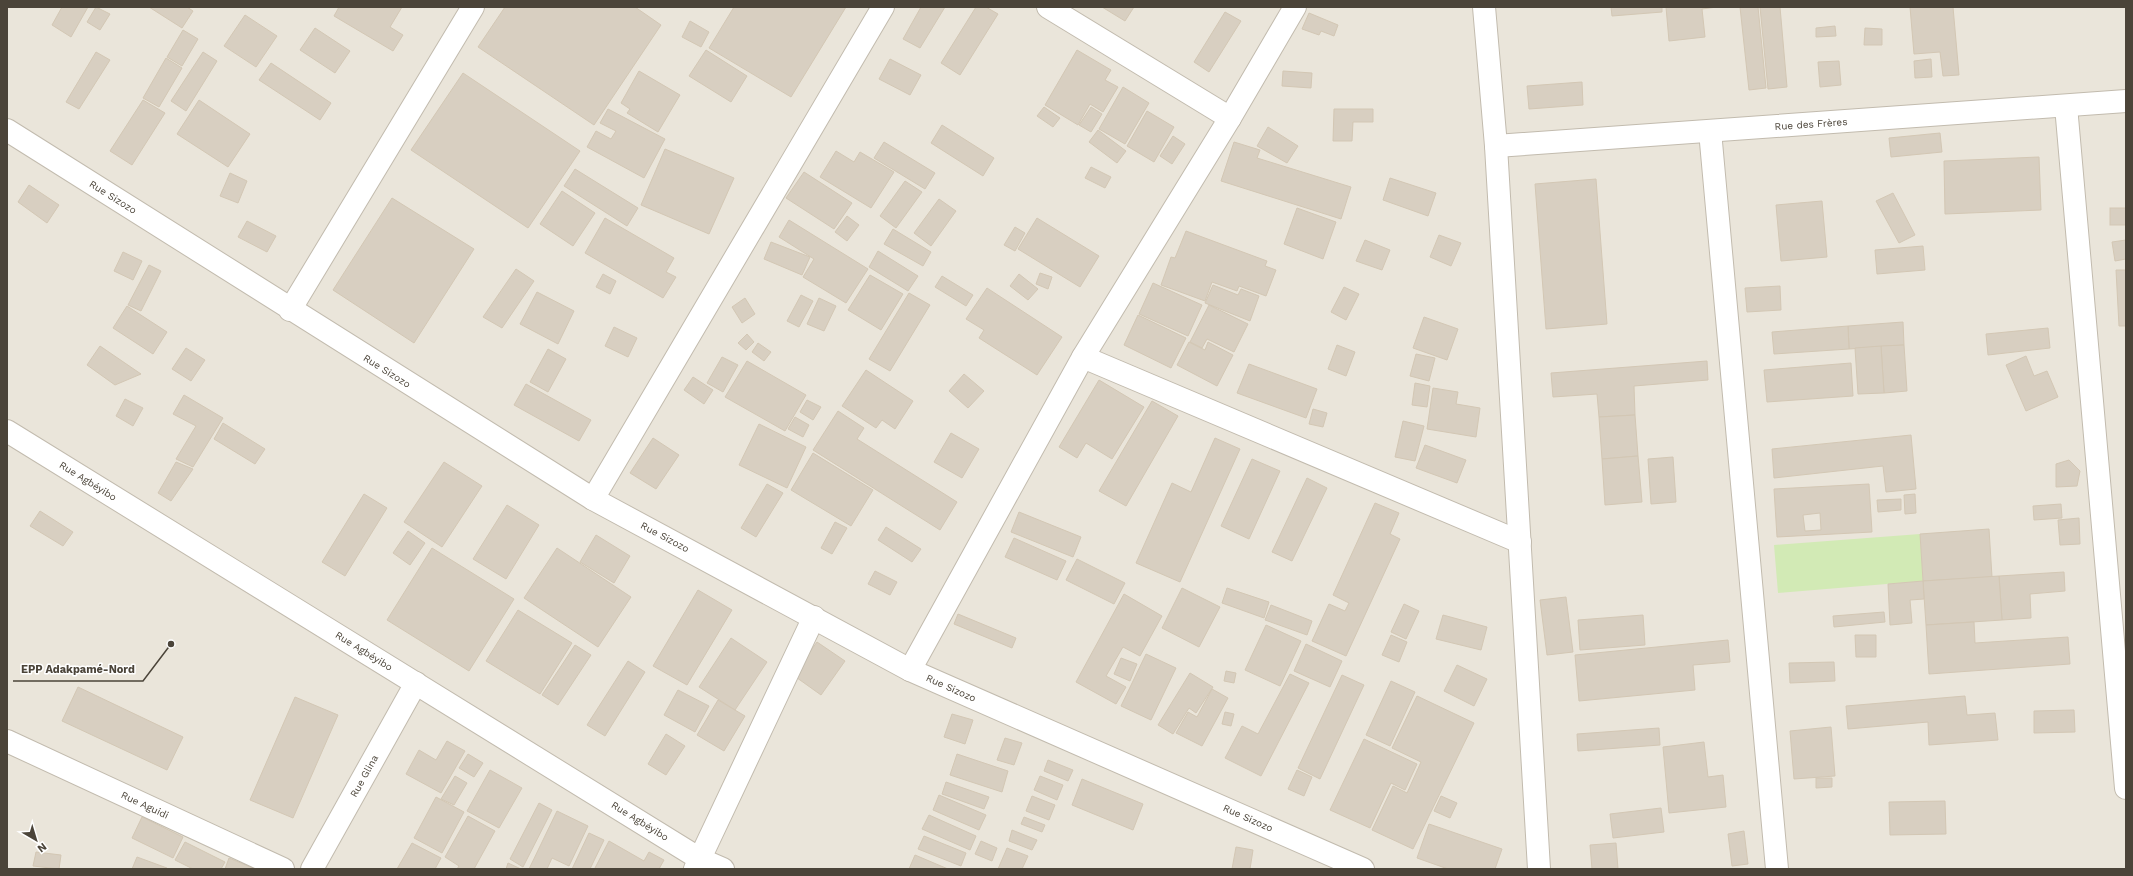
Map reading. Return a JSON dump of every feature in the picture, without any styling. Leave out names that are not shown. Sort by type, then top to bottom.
[{"type":"street","points":[[593,499],[883,7]]},
{"type":"street","points":[[1048,7],[1230,118]]},
{"type":"street","points":[[910,670],[1083,357],[1230,118],[1295,7]]},
{"type":"street","points":[[1484,7],[1496,146],[1539,869]]},
{"type":"street","points":[[290,310],[464,10]]},
{"type":"street","name":"Rue des Frères","points":[[1496,146],[2126,101]]},
{"type":"street","points":[[2066,106],[2126,788]]},
{"type":"street","name":"Rue Sizozo","points":[[7,130],[290,310],[593,499],[910,670],[1363,869]]},
{"type":"street","points":[[1710,131],[1777,869]]},
{"type":"street","points":[[1083,357],[1520,542]]},
{"type":"street","name":"Rue Agbéyibo","points":[[7,431],[416,683],[698,864],[723,869]]},
{"type":"street","points":[[698,864],[814,617]]},
{"type":"street","name":"Rue Glina","points":[[312,869],[416,683]]},
{"type":"street","name":"Rue Aguidi","points":[[7,740],[283,869]]},
{"type":"shaded area","points":[[7,7],[2126,7],[2126,869],[7,869]]},
{"type":"green space","points":[[1920,534],[1923,581],[1778,593],[1774,545]]},
{"type":"building","points":[[62,7],[88,7],[71,37],[52,25]]},
{"type":"building","points":[[96,7],[110,14],[100,30],[87,22]]},
{"type":"building","points":[[149,7],[187,7],[193,11],[182,28]]},
{"type":"building","points":[[339,7],[402,7],[390,27],[403,35],[393,51],[334,16]]},
{"type":"building","points":[[505,7],[635,7],[661,25],[594,125],[478,47]]},
{"type":"building","points":[[734,7],[846,7],[791,97],[709,48]]},
{"type":"building","points":[[921,7],[945,7],[920,48],[903,39]]},
{"type":"building","points":[[976,7],[986,7],[998,14],[960,75],[941,63]]},
{"type":"building","points":[[1102,7],[1134,7],[1125,21]]},
{"type":"building","points":[[1611,7],[1662,7],[1662,12],[1612,16]]},
{"type":"building","points":[[1666,7],[1717,7],[1702,9],[1705,37],[1669,41]]},
{"type":"building","points":[[1740,7],[1758,7],[1766,88],[1749,90]]},
{"type":"building","points":[[1760,7],[1780,7],[1787,87],[1768,89]]},
{"type":"building","points":[[1910,7],[1953,7],[1959,75],[1943,76],[1940,52],[1914,54]]},
{"type":"building","points":[[1225,12],[1241,21],[1209,72],[1194,62]]},
{"type":"building","points":[[1309,13],[1338,25],[1334,36],[1321,31],[1319,35],[1302,29]]},
{"type":"building","points":[[245,15],[277,36],[256,67],[224,46]]},
{"type":"building","points":[[690,21],[709,32],[701,47],[682,37]]},
{"type":"building","points":[[1835,26],[1836,36],[1816,37],[1816,28]]},
{"type":"building","points":[[315,28],[350,51],[335,73],[300,50]]},
{"type":"building","points":[[1865,28],[1882,29],[1882,45],[1864,45]]},
{"type":"building","points":[[183,30],[198,39],[182,66],[167,57]]},
{"type":"building","points":[[706,50],[747,76],[731,102],[689,76]]},
{"type":"building","points":[[1077,50],[1111,70],[1105,80],[1118,87],[1103,112],[1090,104],[1078,125],[1045,105]]},
{"type":"building","points":[[96,52],[110,60],[79,109],[66,102]]},
{"type":"building","points":[[203,52],[217,61],[186,111],[171,101]]},
{"type":"building","points":[[166,58],[182,68],[159,107],[143,98]]},
{"type":"building","points":[[890,59],[921,75],[910,95],[879,79]]},
{"type":"building","points":[[1931,59],[1932,77],[1915,78],[1914,61]]},
{"type":"building","points":[[1839,61],[1841,85],[1820,87],[1818,62]]},
{"type":"building","points":[[271,63],[331,103],[320,120],[259,80]]},
{"type":"building","points":[[639,71],[680,95],[658,132],[627,113],[630,109],[621,103]]},
{"type":"building","points":[[1283,71],[1312,73],[1311,88],[1282,86]]},
{"type":"building","points":[[463,73],[580,151],[528,228],[411,150]]},
{"type":"building","points":[[1582,82],[1583,105],[1529,109],[1527,86]]},
{"type":"building","points":[[1123,87],[1149,103],[1125,144],[1099,129]]},
{"type":"building","points":[[143,100],[165,113],[132,165],[110,151]]},
{"type":"building","points":[[199,100],[250,134],[228,167],[177,134]]},
{"type":"building","points":[[1044,107],[1060,118],[1053,127],[1037,116]]},
{"type":"building","points":[[1091,107],[1102,114],[1091,132],[1079,125]]},
{"type":"building","points":[[608,109],[665,139],[644,178],[587,147],[596,131],[611,139],[616,131],[600,123]]},
{"type":"building","points":[[1334,109],[1373,109],[1373,122],[1353,122],[1352,141],[1333,141]]},
{"type":"building","points":[[1147,111],[1174,127],[1154,162],[1127,146]]},
{"type":"building","points":[[942,125],[994,158],[983,176],[931,143]]},
{"type":"building","points":[[1268,127],[1298,146],[1287,163],[1257,146]]},
{"type":"building","points":[[1098,130],[1126,151],[1117,163],[1089,142]]},
{"type":"building","points":[[1940,133],[1942,152],[1891,157],[1889,138]]},
{"type":"building","points":[[1173,136],[1185,144],[1172,164],[1160,156]]},
{"type":"building","points":[[884,142],[935,173],[925,189],[874,158]]},
{"type":"building","points":[[1234,142],[1260,150],[1257,158],[1351,187],[1341,219],[1221,181]]},
{"type":"building","points":[[665,149],[734,178],[709,234],[641,205]]},
{"type":"building","points":[[836,151],[854,162],[860,152],[894,172],[871,208],[820,177]]},
{"type":"building","points":[[2039,157],[2041,210],[1945,214],[1944,161]]},
{"type":"building","points":[[1091,167],[1111,177],[1105,188],[1085,178]]},
{"type":"building","points":[[575,169],[638,208],[627,226],[564,186]]},
{"type":"building","points":[[804,172],[852,203],[834,229],[786,198]]},
{"type":"building","points":[[230,173],[247,181],[238,203],[220,196]]},
{"type":"building","points":[[1390,178],[1436,193],[1428,216],[1383,200]]},
{"type":"building","points":[[1596,179],[1607,324],[1546,329],[1535,184]]},
{"type":"building","points":[[905,181],[922,192],[896,228],[880,216]]},
{"type":"building","points":[[29,185],[59,205],[47,223],[18,202]]},
{"type":"building","points":[[562,191],[595,213],[573,246],[540,224]]},
{"type":"building","points":[[1893,193],[1915,235],[1899,243],[1876,201]]},
{"type":"building","points":[[392,198],[474,249],[414,343],[333,290]]},
{"type":"building","points":[[939,199],[956,211],[931,246],[914,233]]},
{"type":"building","points":[[1822,201],[1827,257],[1781,261],[1776,205]]},
{"type":"building","points":[[1297,208],[1336,222],[1323,259],[1284,244]]},
{"type":"building","points":[[2110,208],[2126,208],[2126,225],[2110,225]]},
{"type":"building","points":[[847,216],[859,225],[847,241],[835,232]]},
{"type":"building","points":[[605,218],[674,258],[666,272],[676,277],[663,298],[585,253]]},
{"type":"building","points":[[1037,218],[1099,256],[1080,287],[1018,249]]},
{"type":"building","points":[[789,220],[868,269],[846,303],[803,277],[814,259],[779,237]]},
{"type":"building","points":[[247,221],[276,236],[267,252],[238,237]]},
{"type":"building","points":[[1015,227],[1025,233],[1015,251],[1004,245]]},
{"type":"building","points":[[893,229],[931,252],[923,266],[884,244]]},
{"type":"building","points":[[1186,231],[1267,261],[1265,266],[1276,270],[1266,296],[1239,286],[1237,291],[1212,282],[1205,301],[1161,285],[1171,257],[1175,258]]},
{"type":"building","points":[[1439,235],[1461,243],[1451,266],[1430,257]]},
{"type":"building","points":[[1365,240],[1390,250],[1382,270],[1356,261]]},
{"type":"building","points":[[2126,240],[2126,259],[2115,261],[2112,242]]},
{"type":"building","points":[[771,242],[810,257],[802,275],[764,259]]},
{"type":"building","points":[[1923,246],[1925,270],[1877,274],[1875,250]]},
{"type":"building","points":[[878,251],[918,276],[908,291],[869,267]]},
{"type":"building","points":[[123,252],[142,261],[133,280],[114,271]]},
{"type":"building","points":[[149,265],[161,271],[141,311],[128,305]]},
{"type":"building","points":[[516,269],[534,281],[502,328],[483,317]]},
{"type":"building","points":[[2116,270],[2126,270],[2126,326],[2119,326]]},
{"type":"building","points":[[1040,273],[1052,277],[1048,289],[1036,284]]},
{"type":"building","points":[[603,274],[616,281],[610,294],[596,287]]},
{"type":"building","points":[[1019,274],[1038,289],[1028,300],[1010,286]]},
{"type":"building","points":[[870,275],[903,294],[881,330],[848,310]]},
{"type":"building","points":[[942,276],[973,295],[966,306],[935,287]]},
{"type":"building","points":[[1153,283],[1202,305],[1188,336],[1139,314]]},
{"type":"building","points":[[1213,285],[1238,295],[1241,289],[1259,296],[1250,321],[1205,303]]},
{"type":"building","points":[[1780,286],[1781,310],[1747,312],[1745,288]]},
{"type":"building","points":[[1344,287],[1359,294],[1346,320],[1331,312]]},
{"type":"building","points":[[987,288],[1062,337],[1037,375],[979,338],[984,330],[966,319]]},
{"type":"building","points":[[537,292],[574,311],[558,344],[520,324]]},
{"type":"building","points":[[909,293],[930,305],[890,371],[869,359]]},
{"type":"building","points":[[801,295],[813,301],[799,327],[787,321]]},
{"type":"building","points":[[745,298],[755,314],[742,323],[732,307]]},
{"type":"building","points":[[819,298],[836,306],[824,331],[807,324]]},
{"type":"building","points":[[1209,305],[1248,324],[1234,352],[1207,339],[1202,348],[1190,342]]},
{"type":"building","points":[[127,306],[167,332],[153,354],[113,328]]},
{"type":"building","points":[[1138,315],[1186,338],[1171,368],[1124,345]]},
{"type":"building","points":[[1424,317],[1458,329],[1447,360],[1413,348]]},
{"type":"building","points":[[1903,322],[1904,345],[1849,349],[1848,326]]},
{"type":"building","points":[[1848,326],[1849,349],[1774,354],[1772,332]]},
{"type":"building","points":[[614,327],[637,338],[628,357],[605,346]]},
{"type":"building","points":[[2048,328],[2050,348],[1988,355],[1986,334]]},
{"type":"building","points":[[747,334],[754,342],[746,350],[738,343]]},
{"type":"building","points":[[1189,342],[1205,350],[1208,342],[1233,355],[1217,386],[1177,365]]},
{"type":"building","points":[[758,343],[771,352],[764,361],[752,352]]},
{"type":"building","points":[[1337,345],[1355,352],[1346,376],[1328,369]]},
{"type":"building","points":[[1904,345],[1907,391],[1884,393],[1881,346]]},
{"type":"building","points":[[100,346],[141,374],[115,385],[87,365]]},
{"type":"building","points":[[1881,346],[1884,393],[1858,394],[1855,348]]},
{"type":"building","points":[[186,348],[205,360],[191,381],[172,369]]},
{"type":"building","points":[[548,349],[566,359],[548,392],[530,382]]},
{"type":"building","points":[[1416,354],[1435,358],[1429,381],[1410,376]]},
{"type":"building","points":[[2026,356],[2034,376],[2047,371],[2058,397],[2026,411],[2006,365]]},
{"type":"building","points":[[722,357],[738,365],[723,392],[707,383]]},
{"type":"building","points":[[747,361],[806,395],[785,431],[725,397]]},
{"type":"building","points":[[1707,361],[1708,380],[1634,386],[1635,415],[1599,417],[1597,394],[1553,397],[1551,373]]},
{"type":"building","points":[[1851,363],[1853,396],[1767,402],[1764,370]]},
{"type":"building","points":[[1249,364],[1317,389],[1306,418],[1237,393]]},
{"type":"building","points":[[866,370],[913,401],[895,429],[882,420],[876,428],[842,406]]},
{"type":"building","points":[[964,374],[984,391],[968,408],[949,391]]},
{"type":"building","points":[[693,377],[713,390],[704,404],[684,390]]},
{"type":"building","points":[[1099,380],[1144,407],[1112,459],[1086,443],[1077,458],[1059,447]]},
{"type":"building","points":[[1415,383],[1430,386],[1427,407],[1412,405]]},
{"type":"building","points":[[526,384],[591,420],[579,441],[514,405]]},
{"type":"building","points":[[1433,388],[1458,392],[1456,404],[1480,408],[1476,437],[1427,429]]},
{"type":"building","points":[[184,395],[223,418],[193,467],[176,459],[196,426],[173,414]]},
{"type":"building","points":[[125,399],[143,408],[133,426],[116,416]]},
{"type":"building","points":[[807,400],[821,407],[813,420],[800,412]]},
{"type":"building","points":[[1152,401],[1178,416],[1126,506],[1099,491]]},
{"type":"building","points":[[1313,409],[1327,413],[1323,427],[1309,424]]},
{"type":"building","points":[[838,411],[864,428],[857,439],[957,502],[940,530],[813,450]]},
{"type":"building","points":[[1635,415],[1638,456],[1602,459],[1599,417]]},
{"type":"building","points":[[795,417],[809,425],[803,437],[788,429]]},
{"type":"building","points":[[1403,421],[1424,426],[1415,461],[1395,457]]},
{"type":"building","points":[[223,423],[265,449],[255,464],[214,439]]},
{"type":"building","points":[[759,424],[806,447],[787,488],[739,465]]},
{"type":"building","points":[[951,433],[979,449],[962,478],[934,462]]},
{"type":"building","points":[[1911,435],[1916,489],[1886,492],[1883,466],[1774,478],[1772,449]]},
{"type":"building","points":[[653,438],[679,455],[656,489],[630,473]]},
{"type":"building","points":[[1215,438],[1240,449],[1180,582],[1136,563],[1172,483],[1191,492]]},
{"type":"building","points":[[1425,445],[1466,460],[1457,483],[1416,468]]},
{"type":"building","points":[[813,453],[873,490],[851,526],[791,490]]},
{"type":"building","points":[[1638,456],[1642,502],[1605,505],[1602,459]]},
{"type":"building","points":[[1673,457],[1676,502],[1651,504],[1648,459]]},
{"type":"building","points":[[1252,459],[1280,471],[1249,539],[1221,526]]},
{"type":"building","points":[[2069,460],[2080,471],[2077,486],[2056,487],[2056,464]]},
{"type":"building","points":[[176,462],[193,469],[171,501],[158,493]]},
{"type":"building","points":[[444,462],[482,486],[442,547],[404,522]]},
{"type":"building","points":[[1307,478],[1327,488],[1292,561],[1272,552]]},
{"type":"building","points":[[767,484],[783,493],[756,537],[741,528]]},
{"type":"building","points":[[1869,484],[1872,532],[1777,537],[1774,489]],"holes":[[[1820,513],[1821,530],[1805,531],[1803,515]]]},
{"type":"building","points":[[364,494],[387,508],[345,576],[322,562]]},
{"type":"building","points":[[1915,494],[1916,513],[1905,514],[1904,495]]},
{"type":"building","points":[[1901,499],[1901,510],[1878,512],[1877,500]]},
{"type":"building","points":[[1375,503],[1399,513],[1390,534],[1400,539],[1346,656],[1312,641],[1329,604],[1345,611],[1349,603],[1333,595]]},
{"type":"building","points":[[2061,504],[2062,518],[2034,520],[2033,506]]},
{"type":"building","points":[[507,505],[539,525],[506,579],[473,559]]},
{"type":"building","points":[[40,511],[73,532],[63,546],[30,526]]},
{"type":"building","points":[[1019,512],[1081,537],[1073,557],[1011,532]]},
{"type":"building","points":[[2079,518],[2080,544],[2060,545],[2058,520]]},
{"type":"building","points":[[835,522],[847,528],[832,554],[821,548]]},
{"type":"building","points":[[886,527],[921,549],[912,562],[878,540]]},
{"type":"building","points":[[1989,529],[1992,577],[1923,581],[1920,534]]},
{"type":"building","points":[[408,531],[425,543],[410,565],[393,553]]},
{"type":"building","points":[[596,535],[630,556],[614,583],[580,562]]},
{"type":"building","points":[[1014,538],[1066,561],[1057,580],[1005,557]]},
{"type":"building","points":[[432,548],[514,599],[469,671],[387,620]]},
{"type":"building","points":[[557,548],[631,597],[598,647],[524,598]]},
{"type":"building","points":[[1077,559],[1125,583],[1114,604],[1066,580]]},
{"type":"building","points":[[875,571],[897,582],[890,595],[868,584]]},
{"type":"building","points":[[2064,572],[2065,591],[2030,594],[2031,618],[2002,620],[1999,576]]},
{"type":"building","points":[[1999,576],[2002,620],[1926,625],[1923,581]]},
{"type":"building","points":[[1923,581],[1924,599],[1910,600],[1912,623],[1890,625],[1888,584]]},
{"type":"building","points":[[1182,588],[1220,607],[1199,647],[1162,628]]},
{"type":"building","points":[[1227,588],[1269,602],[1264,618],[1222,603]]},
{"type":"building","points":[[698,590],[732,610],[687,685],[653,666]]},
{"type":"building","points":[[1124,594],[1162,616],[1140,656],[1123,647],[1106,676],[1126,687],[1116,704],[1076,682]]},
{"type":"building","points":[[1566,597],[1573,652],[1547,655],[1540,600]]},
{"type":"building","points":[[1404,604],[1419,611],[1406,639],[1391,632]]},
{"type":"building","points":[[1271,605],[1312,621],[1307,635],[1265,620]]},
{"type":"building","points":[[518,610],[572,643],[540,694],[486,661]]},
{"type":"building","points":[[1884,612],[1885,622],[1834,627],[1833,616]]},
{"type":"building","points":[[958,614],[1016,638],[1012,648],[954,624]]},
{"type":"building","points":[[1443,615],[1487,627],[1481,650],[1436,639]]},
{"type":"building","points":[[1643,615],[1645,645],[1580,650],[1578,620]]},
{"type":"building","points":[[1974,622],[1975,643],[2068,637],[2070,664],[1929,674],[1926,625]]},
{"type":"building","points":[[1266,625],[1301,641],[1280,686],[1245,670]]},
{"type":"building","points":[[1391,635],[1407,642],[1399,662],[1382,655]]},
{"type":"building","points":[[1855,635],[1876,635],[1876,657],[1856,657]]},
{"type":"building","points":[[731,638],[767,662],[735,710],[699,687]]},
{"type":"building","points":[[1728,640],[1730,662],[1693,665],[1695,690],[1579,701],[1575,655]]},
{"type":"building","points":[[817,642],[845,661],[821,695],[793,675]]},
{"type":"building","points":[[1306,644],[1342,661],[1330,687],[1294,671]]},
{"type":"building","points":[[575,645],[591,655],[558,705],[542,695]]},
{"type":"building","points":[[1146,654],[1176,668],[1151,720],[1121,706]]},
{"type":"building","points":[[1121,658],[1137,664],[1130,681],[1114,674]]},
{"type":"building","points":[[628,661],[645,672],[605,736],[587,725]]},
{"type":"building","points":[[1834,662],[1835,681],[1790,683],[1789,663]]},
{"type":"building","points":[[1457,665],[1487,679],[1474,706],[1444,691]]},
{"type":"building","points":[[1226,671],[1236,673],[1234,683],[1224,681]]},
{"type":"building","points":[[1190,673],[1213,687],[1196,713],[1189,708],[1173,734],[1158,725]]},
{"type":"building","points":[[1290,674],[1309,683],[1261,776],[1225,758],[1242,726],[1258,734]]},
{"type":"building","points":[[1342,675],[1364,685],[1320,779],[1298,768]]},
{"type":"building","points":[[1391,681],[1415,692],[1390,746],[1366,735]]},
{"type":"building","points":[[78,687],[183,737],[167,770],[62,721]]},
{"type":"building","points":[[1212,689],[1228,698],[1202,746],[1176,733],[1188,712],[1197,717]]},
{"type":"building","points":[[678,690],[709,706],[695,732],[664,715]]},
{"type":"building","points":[[1417,696],[1474,723],[1413,849],[1372,830],[1393,786],[1407,793],[1421,762],[1392,748]]},
{"type":"building","points":[[1965,696],[1967,715],[1995,713],[1998,740],[1929,745],[1928,722],[1848,729],[1846,706]]},
{"type":"building","points":[[295,697],[338,715],[293,818],[250,800]]},
{"type":"building","points":[[718,700],[745,716],[724,751],[697,735]]},
{"type":"building","points":[[2074,710],[2075,732],[2034,733],[2034,711]]},
{"type":"building","points":[[1225,712],[1234,714],[1231,726],[1222,724]]},
{"type":"building","points":[[952,714],[973,720],[965,744],[944,737]]},
{"type":"building","points":[[1831,727],[1835,776],[1794,779],[1790,731]]},
{"type":"building","points":[[1659,728],[1660,745],[1578,751],[1577,734]]},
{"type":"building","points":[[666,734],[685,746],[666,775],[648,764]]},
{"type":"building","points":[[1005,738],[1022,743],[1014,765],[997,760]]},
{"type":"building","points":[[1364,739],[1417,764],[1405,790],[1391,783],[1370,828],[1330,810]]},
{"type":"building","points":[[447,741],[465,751],[441,793],[406,774],[419,750],[436,760]]},
{"type":"building","points":[[1704,742],[1708,777],[1723,775],[1726,807],[1669,813],[1663,747]]},
{"type":"building","points":[[468,754],[483,763],[474,777],[459,768]]},
{"type":"building","points":[[957,754],[1008,771],[1002,792],[950,775]]},
{"type":"building","points":[[1048,760],[1073,770],[1068,781],[1044,771]]},
{"type":"building","points":[[490,770],[522,788],[499,828],[467,811]]},
{"type":"building","points":[[1297,770],[1312,777],[1304,796],[1288,789]]},
{"type":"building","points":[[455,776],[467,783],[454,805],[441,799]]},
{"type":"building","points":[[1040,776],[1063,785],[1057,800],[1034,790]]},
{"type":"building","points":[[1816,778],[1832,778],[1832,787],[1816,788]]},
{"type":"building","points":[[1082,779],[1143,804],[1133,830],[1072,805]]},
{"type":"building","points":[[946,782],[989,797],[984,809],[942,794]]},
{"type":"building","points":[[939,795],[986,815],[979,830],[933,810]]},
{"type":"building","points":[[1032,796],[1055,805],[1049,820],[1026,811]]},
{"type":"building","points":[[1441,796],[1457,803],[1450,818],[1434,811]]},
{"type":"building","points":[[436,797],[464,812],[442,853],[414,838]]},
{"type":"building","points":[[1945,801],[1946,834],[1890,835],[1889,802]]},
{"type":"building","points":[[539,803],[552,810],[523,867],[510,859]]},
{"type":"building","points":[[1661,808],[1664,832],[1613,838],[1610,814]]},
{"type":"building","points":[[557,811],[588,826],[569,866],[552,858],[547,869],[529,869]]},
{"type":"building","points":[[929,815],[976,836],[970,850],[922,829]]},
{"type":"building","points":[[468,816],[495,831],[474,869],[457,869],[459,866],[445,857]]},
{"type":"building","points":[[142,817],[183,837],[173,858],[132,838]]},
{"type":"building","points":[[1024,817],[1045,825],[1042,832],[1021,824]]},
{"type":"building","points":[[1429,824],[1502,849],[1495,869],[1448,869],[1417,858]]},
{"type":"building","points":[[1012,830],[1037,840],[1032,850],[1009,841]]},
{"type":"building","points":[[1744,831],[1748,864],[1732,866],[1728,834]]},
{"type":"building","points":[[589,833],[604,840],[590,869],[572,869]]},
{"type":"building","points":[[924,836],[966,853],[961,866],[918,849]]},
{"type":"building","points":[[609,841],[644,861],[649,852],[664,860],[659,869],[597,869],[595,868]]},
{"type":"building","points":[[981,841],[997,848],[992,861],[975,854]]},
{"type":"building","points":[[185,842],[225,862],[221,869],[193,869],[175,860]]},
{"type":"building","points":[[412,843],[441,858],[435,869],[397,869]]},
{"type":"building","points":[[1616,843],[1618,869],[1592,869],[1590,845]]},
{"type":"building","points":[[1236,847],[1253,850],[1250,869],[1232,869]]},
{"type":"building","points":[[1007,848],[1028,856],[1022,869],[998,869]]},
{"type":"building","points":[[36,852],[61,855],[59,869],[33,866]]},
{"type":"building","points":[[915,855],[948,869],[909,869]]},
{"type":"building","points":[[137,857],[167,868],[167,869],[132,869]]},
{"type":"building","points":[[229,858],[255,869],[225,869]]},
{"type":"building","points":[[508,863],[521,869],[506,869]]},
{"type":"place","name":"EPP Adakpamé-Nord","points":[[171,644]]}]
